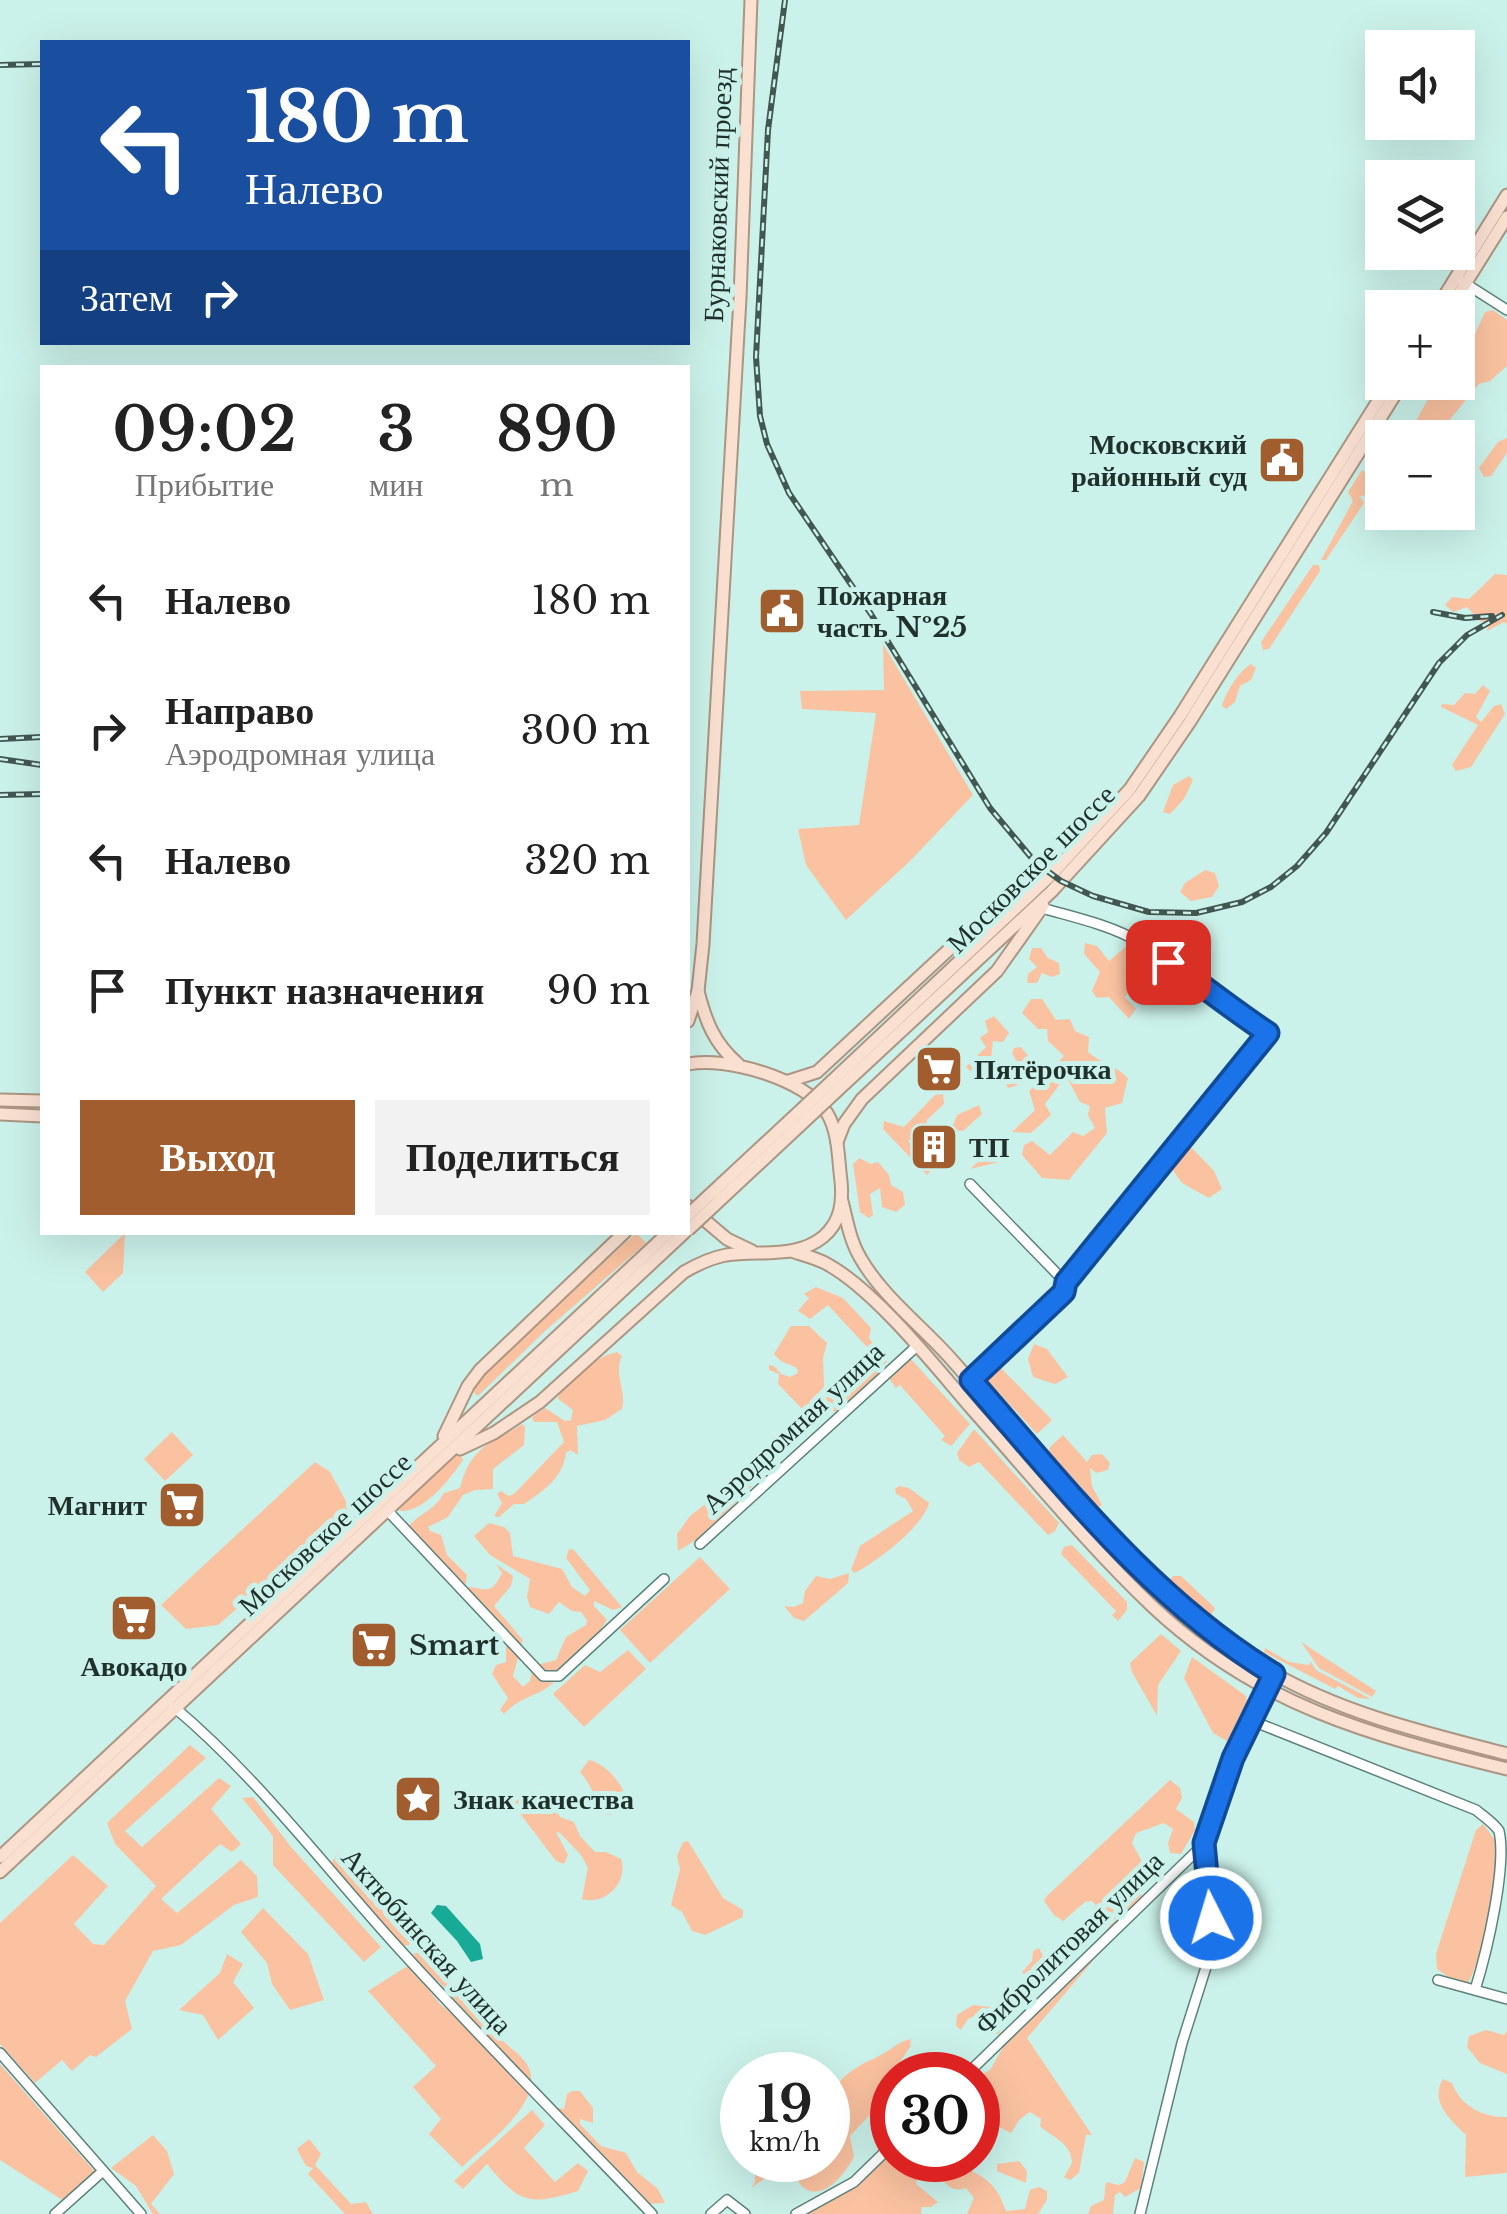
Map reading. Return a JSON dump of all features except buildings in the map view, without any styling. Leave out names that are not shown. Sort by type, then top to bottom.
[{"type":"main road","name":"Бурнаковский проезд","points":[[698,992],[740,298],[751,0]]},
{"type":"main road","points":[[1457,290],[1507,196]]},
{"type":"main road","points":[[1452,290],[1507,217]]},
{"type":"main road","name":"Московское шоссе","points":[[1048,887],[1156,753],[1379,400]]},
{"type":"main road","name":"Московское шоссе","points":[[690,1213],[835,1085],[1114,826],[1159,769],[1392,400]]},
{"type":"main road","points":[[837,1142],[844,1124],[862,1100],[997,970],[1042,908],[1048,887]]},
{"type":"main road","points":[[786,1082],[817,1072],[971,930],[1048,887]]},
{"type":"main road","points":[[690,1016],[698,992]]},
{"type":"main road","points":[[698,992],[708,1029],[721,1050],[741,1067]]},
{"type":"main road","points":[[690,1064],[711,1061],[741,1067],[786,1082],[818,1101],[834,1127],[842,1201],[862,1262],[1140,1569],[1212,1633],[1274,1674],[1335,1702],[1405,1728],[1507,1754]]},
{"type":"main road","name":"Московское шоссе","points":[[690,1227],[835,1085]]},
{"type":"main road","points":[[0,1100],[40,1101]]},
{"type":"main road","points":[[0,1114],[40,1116]]},
{"type":"main road","points":[[791,1251],[825,1236],[837,1221],[842,1201]]},
{"type":"main road","points":[[690,1208],[726,1240],[756,1253]]},
{"type":"main road","points":[[432,1462],[468,1386],[480,1370],[622,1235]]},
{"type":"main road","name":"Московское шоссе","points":[[655,1252],[666,1235]]},
{"type":"main road","name":"Московское шоссе","points":[[0,1872],[171,1704],[655,1252],[680,1235]]},
{"type":"main road","points":[[432,1462],[494,1433],[540,1402],[684,1272],[705,1260],[791,1251],[820,1260],[845,1276],[916,1346],[1152,1606],[1195,1643],[1266,1690],[1341,1724],[1507,1769]]},
{"type":"main road","name":"Московское шоссе","points":[[0,1857],[387,1510],[432,1462]]},
{"type":"street","points":[[1461,280],[1507,310]]},
{"type":"street","points":[[971,1380],[1064,1292],[1066,1282],[1268,1033],[1241,1018],[1223,998],[1135,939],[1042,908]]},
{"type":"street","points":[[970,1184],[1066,1282]]},
{"type":"street","name":"Аэродромная улица","points":[[700,1544],[916,1346]]},
{"type":"street","points":[[387,1510],[543,1676],[559,1676],[664,1578]]},
{"type":"street","points":[[1140,2214],[1182,2043],[1213,1945],[1204,1843],[1233,1758],[1274,1674]]},
{"type":"street","name":"Актюбинская улица","points":[[171,1704],[224,1755],[393,1942],[652,2214]]},
{"type":"street","points":[[1250,1720],[1476,1810],[1498,1829],[1507,1853],[1505,1884],[1476,1990]]},
{"type":"street","name":"Фибролитовая улица","points":[[990,2052],[1204,1843]]},
{"type":"street","points":[[1438,1980],[1507,1999]]},
{"type":"street","points":[[0,2053],[142,2214]]},
{"type":"street","points":[[796,2214],[854,2182],[870,2166]]},
{"type":"street","points":[[55,2214],[104,2171]]},
{"type":"street","points":[[711,2214],[726,2200],[745,2214]]},
{"type":"shaded area","points":[[1493,310],[1507,320],[1507,366],[1475,389],[1475,334],[1485,312]]},
{"type":"shaded area","points":[[1428,400],[1466,400],[1450,420],[1417,420]]},
{"type":"shaded area","points":[[1507,438],[1507,453],[1491,476],[1484,477],[1479,468],[1498,442]]},
{"type":"shaded area","points":[[1362,470],[1365,472],[1365,495],[1360,496],[1364,503],[1326,560],[1321,560],[1353,501],[1348,492]]},
{"type":"shaded area","points":[[1313,565],[1319,565],[1320,571],[1269,649],[1263,650],[1261,642]]},
{"type":"shaded area","points":[[1495,574],[1507,575],[1507,624],[1487,631],[1488,624],[1467,607],[1453,612],[1445,605],[1452,597],[1469,599]]},
{"type":"shaded area","points":[[883,644],[973,795],[846,920],[806,865],[798,829],[859,825],[876,713],[802,709],[800,691],[884,690]]},
{"type":"shaded area","points":[[1251,664],[1256,668],[1251,680],[1240,686],[1235,702],[1226,709],[1222,706],[1230,689]]},
{"type":"shaded area","points":[[1483,685],[1490,691],[1476,717],[1481,722],[1494,706],[1501,704],[1505,714],[1471,767],[1456,771],[1452,765],[1478,725],[1441,707],[1454,705],[1465,693],[1475,694]]},
{"type":"shaded area","points":[[1189,776],[1193,780],[1184,799],[1170,814],[1163,812],[1173,785]]},
{"type":"shaded area","points":[[1205,870],[1215,873],[1219,886],[1212,897],[1191,901],[1180,892],[1185,883]]},
{"type":"shaded area","points":[[1085,943],[1097,946],[1109,961],[1127,946],[1137,949],[1133,959],[1125,964],[1137,979],[1125,997],[1136,1009],[1129,1019],[1109,997],[1097,998],[1092,991],[1100,972],[1084,954]]},
{"type":"shaded area","points":[[1032,948],[1041,948],[1048,958],[1059,963],[1060,974],[1052,977],[1042,973],[1037,983],[1027,983],[1028,974],[1037,967],[1029,959]]},
{"type":"shaded area","points":[[1031,999],[1042,999],[1056,1020],[1070,1019],[1075,1031],[1089,1037],[1088,1052],[1128,1078],[1122,1103],[1105,1108],[1107,1133],[1069,1180],[1042,1178],[1022,1155],[1024,1145],[1032,1141],[1050,1155],[1073,1132],[1083,1136],[1095,1128],[1088,1115],[1090,1106],[1080,1102],[1066,1076],[1045,1104],[1051,1115],[1031,1133],[1012,1132],[1035,1110],[1029,1091],[1064,1056],[1048,1041],[1047,1029],[1038,1029],[1022,1013]]},
{"type":"shaded area","points":[[994,1016],[1009,1033],[1003,1042],[993,1041],[991,1059],[970,1071],[966,1067],[986,1047],[980,1038],[988,1032],[985,1021]]},
{"type":"shaded area","points":[[1021,1047],[1032,1061],[1030,1072],[1022,1082],[1008,1088],[1005,1081],[1020,1067],[1012,1053],[1014,1048]]},
{"type":"shaded area","points":[[1257,1050],[1260,1054],[1191,1147],[1214,1171],[1222,1189],[1209,1198],[1182,1183],[1169,1165]]},
{"type":"shaded area","points":[[943,1094],[944,1104],[927,1120],[926,1132],[908,1141],[923,1159],[940,1133],[952,1128],[957,1115],[979,1105],[982,1114],[963,1131],[954,1130],[952,1145],[927,1175],[883,1129],[884,1121],[904,1127],[935,1095]]},
{"type":"shaded area","points":[[1008,1139],[1008,1153],[999,1162],[970,1169],[1003,1140]]},
{"type":"shaded area","points":[[859,1158],[871,1164],[878,1162],[889,1175],[891,1185],[903,1192],[905,1205],[896,1212],[882,1207],[880,1188],[870,1194],[873,1215],[869,1218],[860,1212],[853,1164]]},
{"type":"shaded area","points":[[125,1235],[123,1273],[103,1292],[85,1272]]},
{"type":"shaded area","points":[[634,1235],[646,1243],[476,1395],[472,1390],[494,1363]]},
{"type":"shaded area","points":[[816,1287],[843,1298],[871,1328],[869,1338],[887,1361],[871,1384],[838,1412],[828,1410],[820,1402],[822,1395],[831,1393],[838,1399],[879,1360],[828,1305],[810,1319],[798,1311],[809,1298],[804,1294]]},
{"type":"shaded area","points":[[791,1326],[809,1326],[827,1343],[824,1387],[813,1398],[820,1417],[815,1422],[778,1384],[779,1374],[769,1370],[769,1365],[790,1377],[798,1373],[797,1368],[774,1354]]},
{"type":"shaded area","points":[[1034,1344],[1047,1349],[1068,1377],[1055,1384],[1033,1377],[1028,1359]]},
{"type":"shaded area","points":[[617,1352],[622,1356],[622,1409],[605,1420],[577,1426],[578,1455],[570,1450],[546,1488],[524,1504],[514,1504],[499,1517],[494,1516],[502,1503],[497,1494],[514,1494],[564,1442],[557,1422],[534,1422],[532,1417],[545,1408],[565,1421],[571,1420],[573,1410],[558,1399],[561,1391],[582,1370]]},
{"type":"shaded area","points":[[910,1358],[970,1424],[951,1446],[941,1440],[945,1436],[900,1385],[896,1388],[888,1377]]},
{"type":"shaded area","points":[[998,1365],[1052,1420],[1037,1434],[988,1381],[991,1370]]},
{"type":"shaded area","points":[[522,1424],[524,1445],[493,1469],[493,1489],[463,1495],[448,1517],[428,1527],[441,1535],[447,1555],[467,1575],[465,1587],[457,1590],[405,1532],[444,1493],[460,1488],[470,1463],[483,1448]]},
{"type":"shaded area","points":[[974,1429],[1059,1523],[1055,1531],[1048,1535],[979,1462],[969,1467],[959,1460],[957,1453]]},
{"type":"shaded area","points":[[172,1432],[193,1455],[165,1481],[144,1459]]},
{"type":"shaded area","points":[[1063,1435],[1087,1462],[1092,1455],[1102,1454],[1110,1463],[1108,1470],[1096,1473],[1090,1468],[1092,1486],[1102,1505],[1099,1507],[1049,1452]]},
{"type":"shaded area","points":[[461,1454],[463,1460],[436,1493],[418,1507],[399,1511],[426,1478]]},
{"type":"shaded area","points":[[315,1462],[330,1472],[351,1510],[218,1625],[186,1629],[161,1605]]},
{"type":"shaded area","points":[[737,1479],[752,1486],[704,1535],[678,1551],[677,1534],[690,1516]]},
{"type":"shaded area","points":[[899,1486],[909,1488],[929,1503],[925,1512],[898,1543],[855,1573],[851,1570],[860,1546],[913,1511],[906,1499],[896,1494]]},
{"type":"shaded area","points":[[489,1523],[510,1533],[513,1556],[562,1569],[572,1587],[585,1596],[590,1590],[566,1558],[569,1549],[574,1550],[622,1607],[613,1610],[594,1601],[607,1620],[589,1645],[553,1683],[504,1714],[500,1710],[508,1698],[492,1674],[496,1665],[506,1662],[506,1641],[467,1591],[469,1587],[492,1588],[502,1573],[496,1564],[513,1576],[511,1586],[494,1606],[523,1640],[513,1676],[523,1687],[530,1681],[533,1666],[556,1660],[566,1637],[586,1625],[587,1620],[581,1612],[559,1602],[549,1614],[530,1607],[530,1579],[490,1555],[474,1536]]},
{"type":"shaded area","points":[[1072,1545],[1127,1602],[1127,1610],[1118,1621],[1112,1615],[1116,1611],[1061,1554],[1064,1547]]},
{"type":"shaded area","points":[[700,1557],[730,1589],[650,1663],[620,1630]]},
{"type":"shaded area","points":[[849,1573],[848,1583],[804,1621],[794,1618],[784,1606],[803,1603],[805,1591],[816,1576],[830,1579]]},
{"type":"shaded area","points":[[1181,1576],[1215,1608],[1210,1617],[1168,1581]]},
{"type":"shaded area","points":[[1161,1634],[1181,1651],[1158,1685],[1157,1716],[1130,1663]]},
{"type":"shaded area","points":[[1301,1642],[1376,1691],[1372,1697],[1319,1668]]},
{"type":"shaded area","points":[[1265,1648],[1289,1662],[1311,1662],[1316,1670],[1371,1699],[1358,1698],[1338,1686],[1335,1689],[1264,1652]]},
{"type":"shaded area","points":[[628,1650],[646,1669],[584,1727],[553,1694],[585,1665],[600,1672]]},
{"type":"shaded area","points":[[1192,1657],[1246,1696],[1232,1744],[1213,1733],[1184,1678]]},
{"type":"shaded area","points":[[190,1745],[206,1758],[125,1831],[142,1847],[219,1778],[231,1786],[211,1809],[241,1844],[232,1852],[220,1844],[161,1899],[177,1913],[241,1860],[257,1876],[258,1897],[234,1905],[181,1945],[153,1951],[125,2001],[132,2029],[72,2071],[62,2060],[35,2083],[0,2044],[0,1923],[73,1855],[108,1886],[74,1924],[93,1944],[104,1945],[156,1886],[115,1844],[107,1823]]},
{"type":"shaded area","points":[[589,1760],[607,1769],[626,1797],[614,1814],[607,1815],[580,1772]]},
{"type":"shaded area","points":[[1170,1780],[1180,1788],[1182,1798],[1176,1809],[1194,1822],[1195,1830],[1181,1854],[1170,1853],[1168,1843],[1173,1829],[1164,1823],[1136,1833],[1132,1843],[1146,1869],[1137,1885],[1143,1898],[1111,1922],[1092,1901],[1085,1902],[1063,1921],[1054,1915],[1044,1901],[1047,1896]]},
{"type":"shaded area","points":[[547,1792],[560,1817],[574,1822],[580,1836],[595,1852],[621,1859],[622,1876],[607,1895],[582,1899],[588,1868],[581,1855],[556,1832],[568,1855],[564,1864],[556,1861],[509,1799]]},
{"type":"shaded area","points":[[253,1797],[291,1847],[381,1947],[364,1962],[273,1865],[273,1836],[242,1798]]},
{"type":"shaded area","points":[[1483,1824],[1499,1847],[1501,1863],[1491,1918],[1468,1983],[1451,1979],[1437,1969],[1436,1954],[1476,1830]]},
{"type":"shaded area","points":[[688,1841],[723,1898],[743,1910],[743,1917],[705,1935],[692,1931],[682,1912],[671,1905],[680,1869],[677,1856],[683,1842]]},
{"type":"shaded area","points":[[338,1853],[360,1869],[389,1912],[410,1934],[411,1944],[398,1944],[329,1866]]},
{"type":"shaded area","points":[[1145,1900],[1027,2038],[1092,2135],[1086,2135],[1079,2173],[1070,2180],[1064,2177],[1072,2163],[1071,2156],[1060,2141],[1040,2126],[1041,2119],[1030,2112],[1011,2133],[1000,2127],[1000,2053],[1029,2017],[1053,2000],[1058,1978],[1073,1973],[1111,1924]]},
{"type":"shaded area","points":[[437,1905],[446,1906],[480,1944],[483,1959],[471,1962],[431,1913]]},
{"type":"shaded area","points":[[263,1908],[308,1954],[324,2000],[290,2010],[272,1984],[267,1963],[241,1932]]},
{"type":"shaded area","points":[[1039,1948],[1047,1965],[1042,1977],[1030,1981],[1022,1972],[1032,1961],[1033,1951]]},
{"type":"shaded area","points":[[420,1952],[455,1985],[460,1999],[479,2006],[489,2027],[529,2069],[531,2084],[516,2115],[462,2167],[429,2134],[441,2119],[413,2087],[436,2066],[368,1991],[409,1965],[440,2004],[472,2031],[475,2025],[471,2018],[414,1961],[413,1954]]},
{"type":"shaded area","points":[[227,1954],[243,1964],[233,1982],[254,2008],[218,2040],[203,2015],[179,2010],[220,1973]]},
{"type":"shaded area","points":[[973,2005],[1007,2009],[999,2034],[992,2034],[991,2021],[980,2014],[968,2019],[961,2030],[956,2026],[957,2015]]},
{"type":"shaded area","points":[[1486,2030],[1504,2035],[1507,2031],[1507,2074],[1480,2063],[1467,2047],[1469,2036]]},
{"type":"shaded area","points":[[911,2039],[907,2052],[886,2052]]},
{"type":"shaded area","points":[[870,2060],[870,2115],[850,2136],[850,2072]]},
{"type":"shaded area","points":[[0,2064],[96,2173],[64,2201],[0,2160]]},
{"type":"shaded area","points":[[1443,2079],[1452,2083],[1474,2109],[1507,2117],[1507,2173],[1465,2177],[1466,2135],[1440,2103]]},
{"type":"shaded area","points":[[580,2091],[593,2108],[593,2123],[580,2119],[580,2124],[601,2146],[626,2153],[637,2172],[658,2189],[665,2203],[646,2204],[613,2180],[554,2120],[554,2107],[564,2109],[567,2094]]},
{"type":"shaded area","points":[[532,2110],[545,2125],[524,2148],[555,2182],[578,2163],[588,2171],[578,2191],[547,2199],[526,2198],[508,2187],[487,2164],[463,2189],[454,2181]]},
{"type":"shaded area","points":[[153,2135],[167,2151],[174,2174],[151,2204],[160,2214],[153,2214],[136,2186],[111,2168]]},
{"type":"shaded area","points":[[309,2139],[321,2154],[315,2165],[351,2204],[366,2202],[373,2214],[345,2214],[308,2174],[313,2168],[306,2166],[297,2149]]},
{"type":"shaded area","points":[[1135,2158],[1144,2162],[1141,2188],[1125,2197],[1120,2192],[1115,2195],[1113,2214],[1088,2214],[1091,2206],[1104,2200],[1106,2182],[1125,2182]]},
{"type":"shaded area","points":[[1019,2161],[1027,2171],[1026,2183],[1000,2172],[1000,2164]]},
{"type":"shaded area","points":[[870,2165],[870,2182],[916,2182],[938,2202],[922,2207],[921,2214],[794,2214],[845,2187]]},
{"type":"shaded area","points":[[800,2182],[835,2182],[819,2191]]},
{"type":"shaded area","points":[[945,2182],[988,2182],[1006,2211],[1025,2209],[1030,2190],[1039,2187],[1047,2191],[1047,2200],[1038,2214],[967,2214],[974,2198],[966,2188],[950,2187]]},
{"type":"railway","points":[[785,0],[768,130],[756,357],[760,416],[767,444],[789,493],[871,614],[990,808],[1035,862],[1061,881],[1093,896],[1149,912],[1196,913],[1242,902],[1271,887],[1297,866],[1326,833],[1439,663],[1467,635],[1502,615]]},
{"type":"railway","points":[[0,65],[40,64]]},
{"type":"railway","points":[[1433,612],[1465,618],[1492,616]]},
{"type":"railway","points":[[0,739],[40,737]]},
{"type":"railway","points":[[0,759],[40,765]]},
{"type":"railway","points":[[0,795],[40,794]]},
{"type":"place","name":"Московский районный суд","points":[[1282,460]]},
{"type":"place","name":"Пожарная часть №25","points":[[782,611]]},
{"type":"place","name":"Пятёрочка","points":[[939,1069]]},
{"type":"place","name":"ТП","points":[[934,1147]]},
{"type":"place","name":"Магнит","points":[[182,1505]]},
{"type":"place","name":"Авокадо","points":[[134,1618]]},
{"type":"place","name":"Smart","points":[[374,1645]]},
{"type":"place","name":"Знак качества","points":[[418,1799]]},
{"type":"route","points":[[1168,962],[1223,998],[1241,1018],[1268,1033],[1066,1282],[1064,1292],[971,1380],[1124,1554],[1212,1633],[1274,1674],[1233,1758],[1204,1843],[1211,1918]]}]
